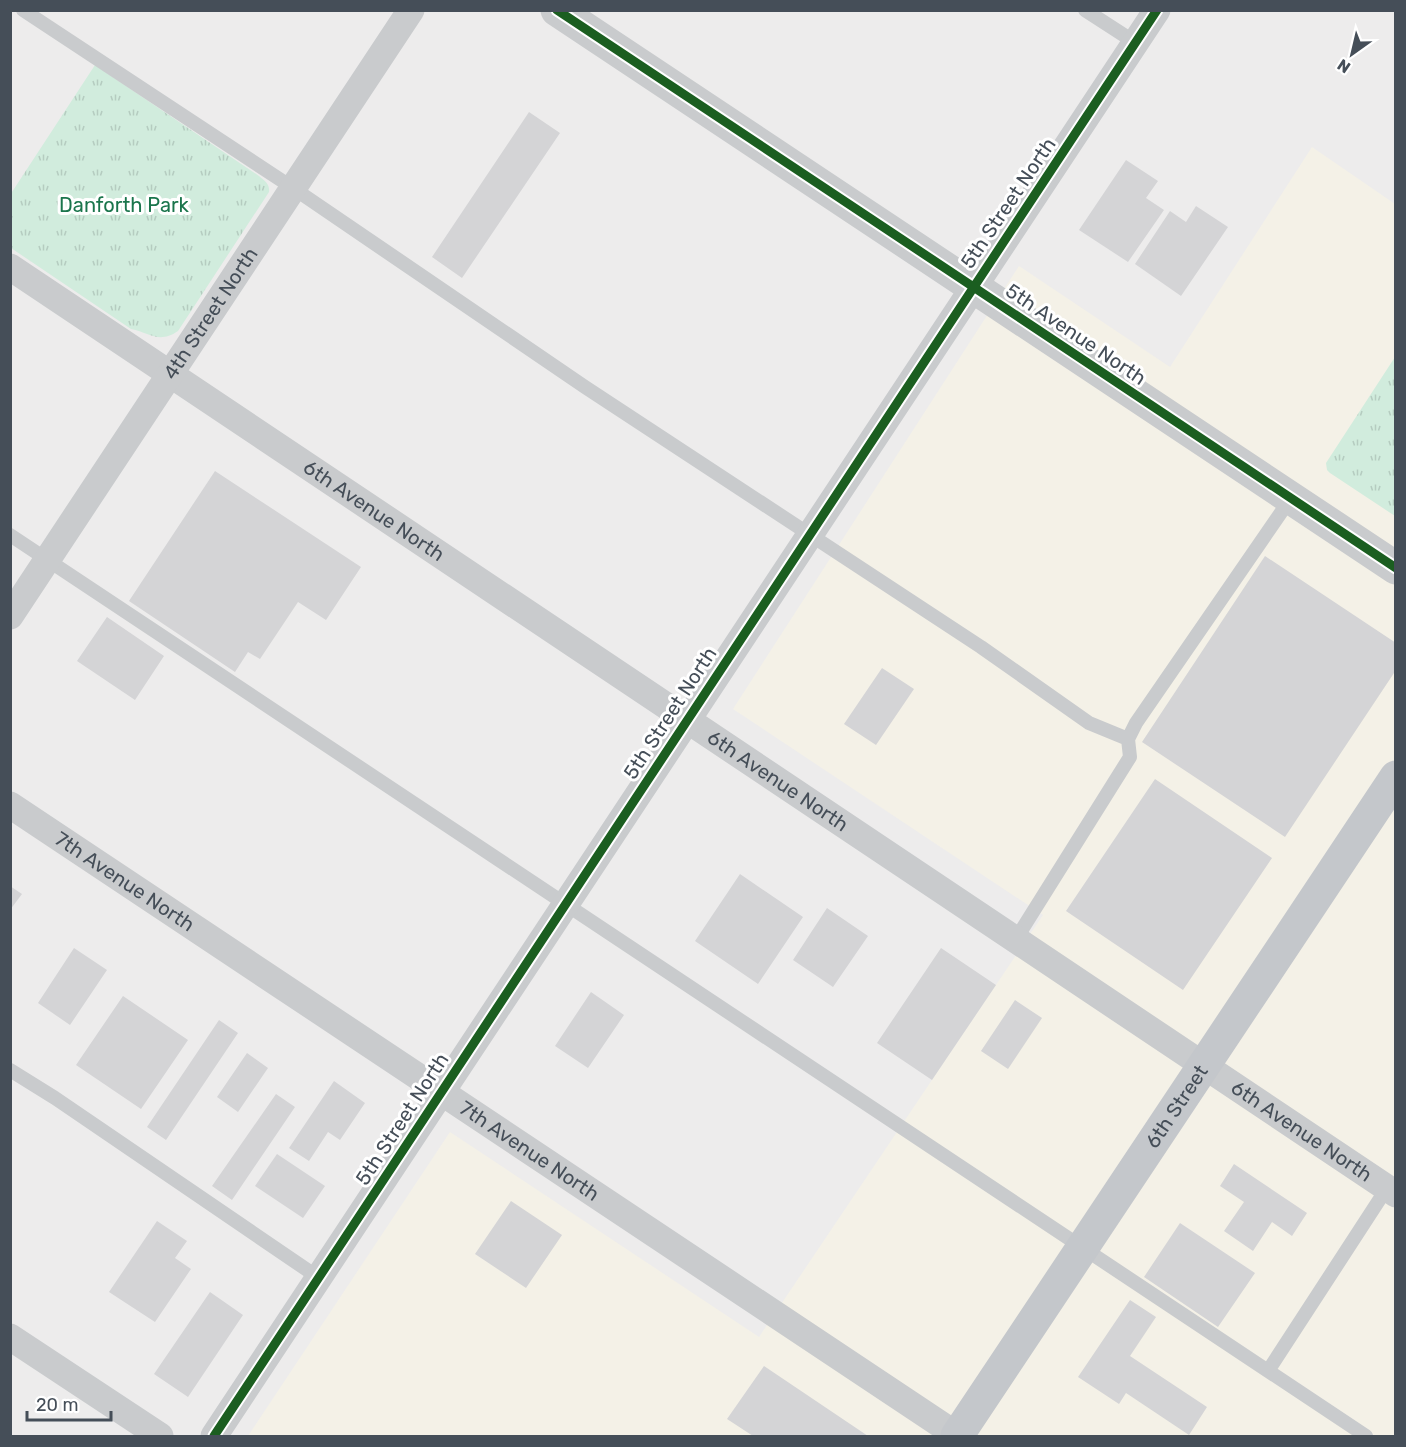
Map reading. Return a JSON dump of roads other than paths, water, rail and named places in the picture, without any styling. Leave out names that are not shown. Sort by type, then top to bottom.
[{"type":"main road","name":"6th Street","points":[[957,1436],[1395,777]]},
{"type":"street","name":"4th Street North","points":[[10,616],[411,10]]},
{"type":"street","name":"5th Avenue North","points":[[557,10],[1395,568]]},
{"type":"street","name":"5th Street North","points":[[214,1437],[1157,10]]},
{"type":"street","name":"6th Avenue North","points":[[10,267],[1391,1191]]},
{"type":"street","name":"7th Avenue North","points":[[10,805],[957,1436]]},
{"type":"street","points":[[10,1337],[160,1437]]},
{"type":"lane","points":[[23,10],[293,188],[585,387],[981,647],[1089,723],[1128,739]]},
{"type":"lane","points":[[1085,10],[1136,43]]},
{"type":"lane","points":[[1016,939],[1130,758],[1128,739],[1136,723],[1290,498]]},
{"type":"lane","points":[[10,535],[1366,1437]]},
{"type":"lane","points":[[10,1070],[55,1098],[319,1278]]},
{"type":"lane","points":[[1268,1371],[1391,1191]]},
{"type":"park label","name":"Danforth Park","points":[[124,205]]}]
